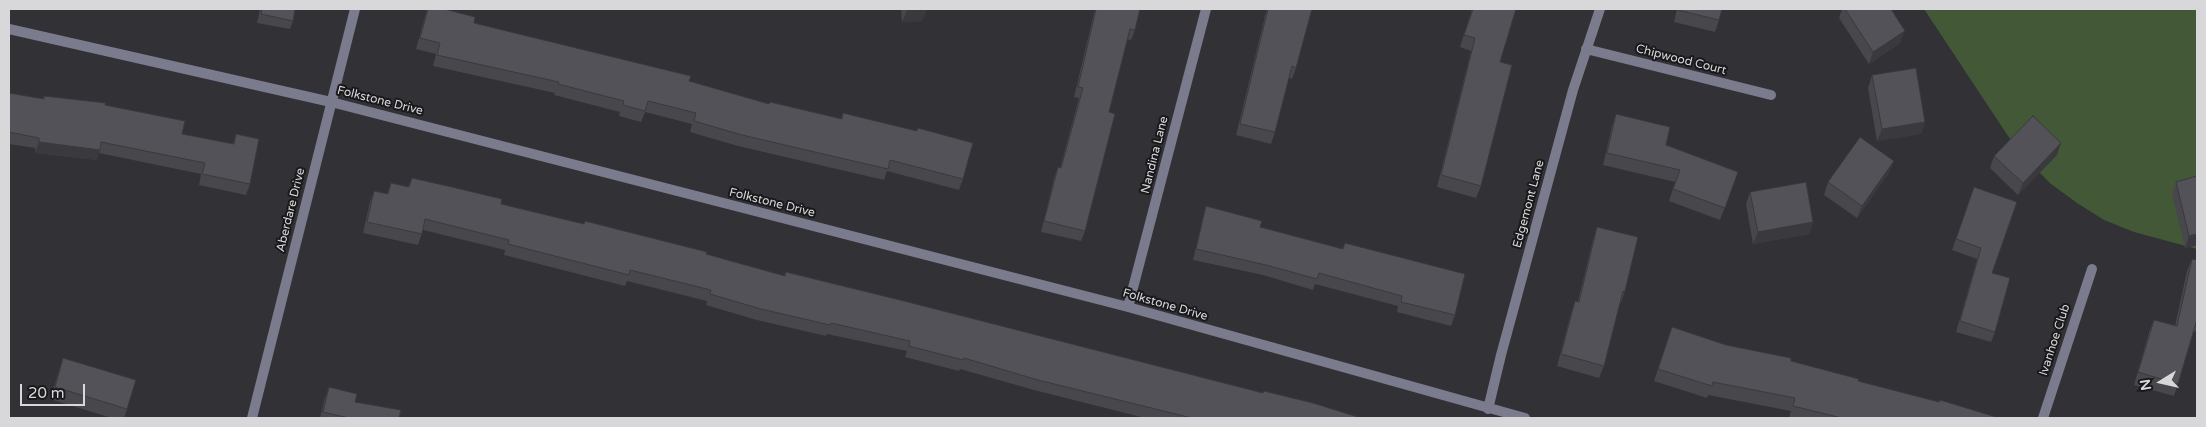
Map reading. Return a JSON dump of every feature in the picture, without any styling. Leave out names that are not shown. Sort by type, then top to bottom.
[{"type":"street","name":"Aberdare Drive","points":[[252,418],[355,9]]},
{"type":"street","name":"Nandina Lane","points":[[1128,307],[1206,9]]},
{"type":"street","name":"Edgemont Lane","points":[[1488,409],[1500,355],[1586,49],[1600,9]]},
{"type":"street","name":"Folkstone Drive","points":[[9,29],[331,102],[1128,307],[1525,418]]},
{"type":"street","name":"Chipwood Court","points":[[1586,49],[1771,96]]},
{"type":"street","name":"Ivanhoe Club","points":[[2043,418],[2092,269]]},
{"type":"green space","points":[[1924,9],[2197,9],[2197,249],[2134,232],[2104,220],[2051,184],[2028,161],[2008,136]]},
{"type":"building","points":[[262,9],[295,9],[293,21],[261,14]]},
{"type":"building","points":[[428,9],[444,9],[475,17],[474,23],[691,76],[689,81],[769,104],[770,102],[842,119],[843,113],[917,131],[918,128],[973,143],[963,179],[890,160],[888,169],[742,135],[694,121],[696,113],[648,101],[645,111],[623,105],[624,101],[558,84],[559,82],[437,55],[440,43],[420,38]]},
{"type":"building","points":[[1096,9],[1140,9],[1135,30],[1130,29],[1109,112],[1115,114],[1085,231],[1044,221],[1058,167],[1061,168],[1083,88],[1078,87]]},
{"type":"building","points":[[1268,9],[1312,9],[1296,68],[1292,66],[1275,132],[1240,124]]},
{"type":"building","points":[[1473,9],[1516,9],[1500,62],[1512,65],[1481,186],[1441,175],[1475,38],[1464,35]]},
{"type":"building","points":[[1679,9],[1722,9],[1719,20]]},
{"type":"building","points":[[1845,9],[1891,9],[1905,31],[1873,52]]},
{"type":"building","points":[[1916,68],[1925,122],[1882,129],[1872,75]]},
{"type":"building","points":[[9,93],[44,99],[44,96],[106,103],[105,105],[185,121],[182,134],[234,144],[236,134],[259,139],[250,184],[202,174],[205,163],[101,142],[100,150],[39,142],[39,138],[9,132]]},
{"type":"building","points":[[1616,114],[1670,127],[1666,145],[1738,172],[1725,208],[1673,189],[1680,170],[1607,153]]},
{"type":"building","points":[[2033,116],[2061,143],[2023,183],[1994,156]]},
{"type":"building","points":[[1860,137],[1894,161],[1862,206],[1828,182]]},
{"type":"building","points":[[2197,176],[2197,234],[2189,236],[2176,182]]},
{"type":"building","points":[[412,178],[502,199],[501,204],[584,224],[585,221],[707,252],[706,254],[785,276],[786,272],[904,301],[1263,393],[1264,391],[1313,403],[1361,418],[1192,418],[1038,380],[964,358],[963,360],[909,346],[910,341],[761,309],[710,294],[711,290],[630,270],[629,275],[508,244],[509,240],[425,219],[422,234],[367,222],[374,191],[388,194],[391,183],[409,187]]},
{"type":"building","points":[[1806,182],[1813,222],[1758,232],[1750,192]]},
{"type":"building","points":[[1974,187],[2017,202],[1992,273],[2010,278],[1995,332],[1960,321],[1981,248],[1956,239]]},
{"type":"building","points":[[1206,206],[1262,221],[1260,227],[1343,249],[1345,243],[1465,274],[1455,315],[1401,302],[1402,296],[1319,273],[1317,279],[1196,249]]},
{"type":"building","points":[[1597,227],[1638,237],[1604,366],[1561,354],[1575,301],[1579,302]]},
{"type":"building","points":[[2192,259],[2197,260],[2197,319],[2178,384],[2138,372],[2154,320],[2177,326]]},
{"type":"building","points":[[1672,327],[1726,345],[1791,358],[1791,361],[1859,379],[1858,381],[1939,402],[1940,400],[1996,417],[1842,418],[1793,406],[1795,398],[1713,382],[1712,386],[1658,369]]},
{"type":"building","points":[[63,358],[136,380],[127,409],[55,387]]},
{"type":"building","points":[[329,387],[357,394],[355,402],[401,410],[399,418],[349,418],[323,412]]}]
